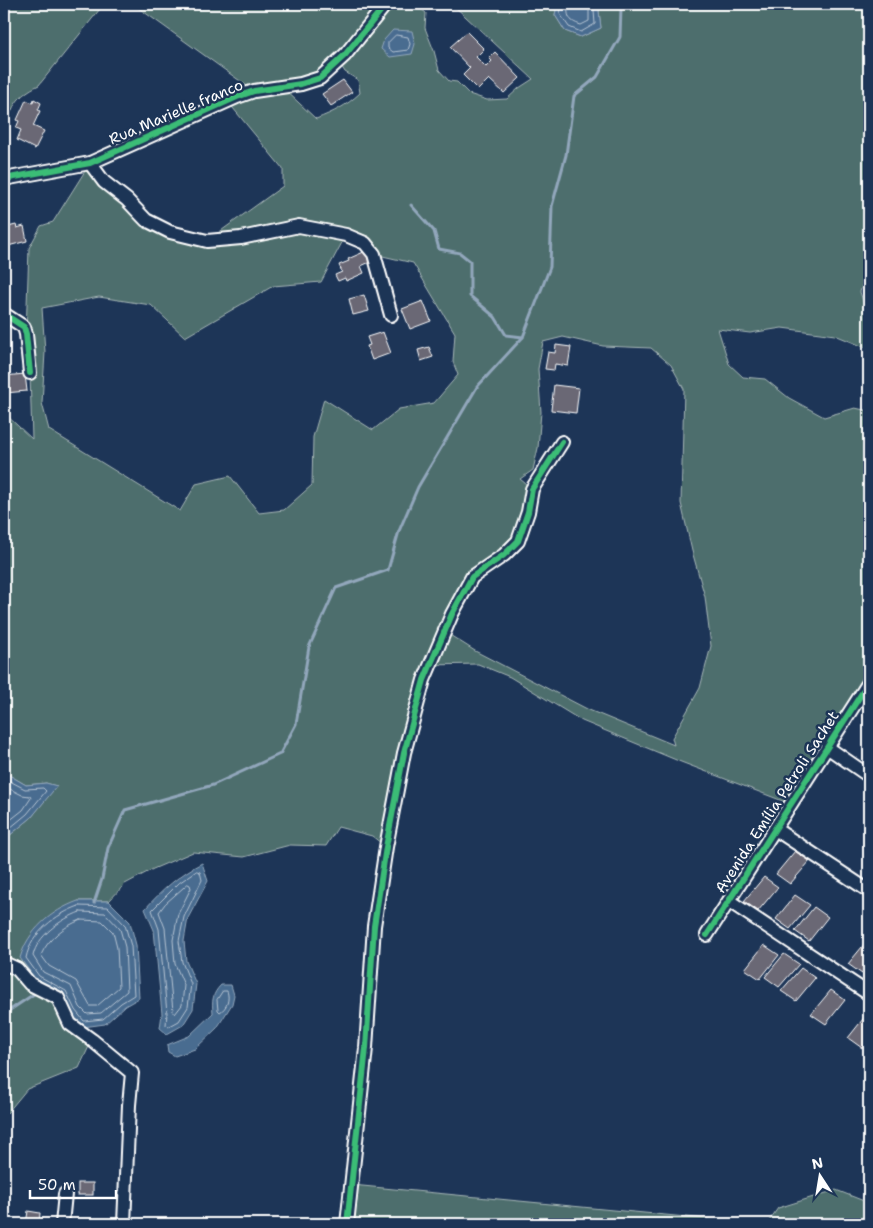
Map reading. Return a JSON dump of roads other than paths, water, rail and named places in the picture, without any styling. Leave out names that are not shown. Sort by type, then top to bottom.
[{"type":"street","name":"Rua Marielle franco","points":[[4,179],[90,163],[237,97],[254,91],[301,84],[320,78],[345,55],[386,4]]},
{"type":"street","points":[[90,163],[104,182],[127,200],[146,220],[170,232],[207,241],[242,238],[299,226],[346,235],[365,244],[374,254],[391,315]]},
{"type":"street","points":[[4,314],[24,327],[30,373]]},
{"type":"street","points":[[347,1224],[366,1048],[374,926],[386,847],[404,753],[424,680],[452,614],[472,577],[504,555],[518,541],[528,512],[532,489],[562,442]]},
{"type":"street","name":"Avenida Emília Petroli Sachet","points":[[707,935],[869,682]]},
{"type":"street","points":[[827,747],[869,776]]},
{"type":"street","points":[[775,829],[869,891]]},
{"type":"street","points":[[729,901],[869,994]]},
{"type":"street","points":[[4,963],[17,969],[30,984],[58,998],[70,1024],[132,1073],[124,1224]]},
{"type":"street","points":[[62,1224],[65,1194]]},
{"type":"water","points":[[557,4],[600,4],[601,28],[581,37],[565,31],[555,15]]},
{"type":"water","points":[[393,30],[412,31],[415,44],[412,54],[390,57],[381,49],[384,40]]},
{"type":"water","points":[[4,772],[26,785],[46,783],[57,786],[31,818],[4,840]]},
{"type":"water","points":[[202,863],[208,881],[188,918],[184,941],[186,961],[196,984],[193,1009],[183,1025],[167,1034],[160,1028],[162,1014],[154,930],[145,909],[172,883]]},
{"type":"water","points":[[78,901],[109,901],[130,922],[136,945],[139,998],[125,1006],[105,1024],[83,1027],[71,1013],[63,994],[36,980],[20,958],[29,939],[42,923],[59,910]]},
{"type":"water","points":[[221,985],[231,985],[234,995],[232,1004],[217,1028],[195,1049],[175,1056],[168,1052],[167,1045],[189,1036],[213,1013],[213,998]]},
{"type":"waterway","points":[[94,903],[102,879],[108,848],[125,810],[213,785],[280,754],[296,724],[309,647],[336,588],[388,570],[399,531],[418,487],[477,387],[523,337],[550,267],[552,206],[566,155],[574,96],[597,77],[620,37],[621,8]]},
{"type":"waterway","points":[[411,205],[434,231],[439,249],[460,253],[470,261],[470,296],[495,317],[506,335],[523,337]]},
{"type":"waterway","points":[[4,1014],[37,992]]}]
